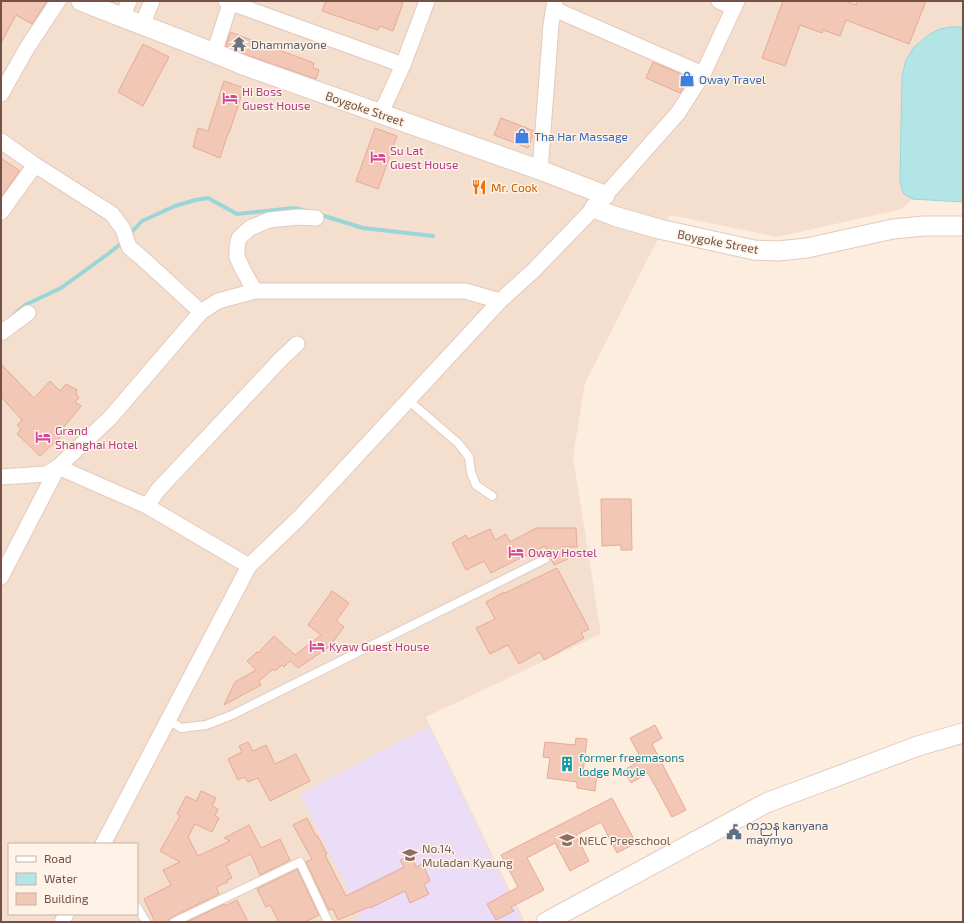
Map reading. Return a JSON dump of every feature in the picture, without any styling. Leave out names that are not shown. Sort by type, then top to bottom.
[{"type":"street","points":[[1,94],[27,48],[58,1]]},
{"type":"street","name":"Boygoke Street","points":[[81,1],[126,9],[142,25],[243,65],[540,170],[600,201],[614,216],[659,230],[754,250],[778,251],[807,248],[893,229],[924,226],[963,226]]},
{"type":"street","points":[[142,25],[152,1]]},
{"type":"street","points":[[382,113],[403,65],[427,1]]},
{"type":"street","points":[[104,843],[249,566],[300,517],[500,301],[533,271],[600,201],[678,113],[703,74],[736,5],[719,1]]},
{"type":"street","points":[[214,53],[229,2],[403,65]]},
{"type":"street","points":[[540,170],[550,25],[554,5],[703,74]]},
{"type":"street","points":[[1,141],[35,165],[112,214],[123,229],[129,247],[201,312]]},
{"type":"street","points":[[1,212],[35,165]]},
{"type":"street","points":[[254,292],[237,257],[236,247],[239,238],[250,228],[269,220],[298,217],[316,218]]},
{"type":"street","points":[[1,476],[46,474],[58,467],[110,418],[201,312],[218,300],[254,292],[465,292],[500,301]]},
{"type":"street","points":[[1,333],[28,313]]},
{"type":"street","points":[[146,506],[158,490],[281,359],[297,344]]},
{"type":"street","points":[[58,467],[146,506],[249,566]]},
{"type":"street","points":[[1,577],[58,467]]},
{"type":"street","points":[[546,922],[766,803],[918,746],[963,733]]},
{"type":"lane","points":[[408,400],[458,443],[469,456],[471,472],[476,485],[492,496]]},
{"type":"lane","points":[[169,720],[181,728],[206,725],[232,715],[545,559]]},
{"type":"lane","points":[[174,922],[300,862],[328,922]]},
{"type":"lane","points":[[138,909],[146,922]]},
{"type":"path","points":[[319,644],[321,641],[343,660]]},
{"type":"shaded area","points":[[1,1],[963,1],[963,27],[940,29],[930,34],[906,60],[903,68],[900,181],[909,198],[912,199],[902,209],[777,237],[670,215],[585,383],[573,457],[601,634],[426,717],[525,922],[1,922]]},
{"type":"shaded area","name":"No.14, Muladan Kyaung","points":[[429,726],[523,922],[348,922],[361,916],[300,794]]},
{"type":"water","points":[[963,27],[963,202],[912,199],[904,194],[900,181],[902,76],[906,60],[914,47],[930,34],[940,29]]},
{"type":"building","points":[[1,1],[47,1],[32,24],[16,15],[1,43]]},
{"type":"building","points":[[326,1],[397,1],[403,3],[393,31],[380,26],[378,30],[322,11]]},
{"type":"building","points":[[783,1],[846,1],[856,5],[857,1],[926,1],[909,44],[846,20],[840,36],[823,30],[822,33],[800,25],[785,66],[762,58]]},
{"type":"building","points":[[230,32],[314,63],[313,68],[319,70],[316,79],[247,55],[226,46]]},
{"type":"building","points":[[143,44],[169,57],[143,106],[118,92]]},
{"type":"building","points":[[653,62],[690,78],[680,93],[646,78]]},
{"type":"building","points":[[224,81],[244,88],[220,158],[193,147],[198,128],[208,131]]},
{"type":"building","points":[[501,118],[534,131],[528,148],[494,135]]},
{"type":"building","points":[[375,128],[397,136],[378,189],[356,181]]},
{"type":"building","points":[[1,158],[20,171],[1,197]]},
{"type":"building","points":[[1,364],[34,398],[50,381],[60,391],[66,384],[77,390],[76,393],[79,398],[75,402],[81,406],[63,428],[66,432],[40,456],[17,434],[21,429],[17,425],[22,420],[1,397]]},
{"type":"building","points":[[601,499],[631,499],[632,550],[621,550],[621,545],[602,546]]},
{"type":"building","points":[[536,528],[576,528],[577,547],[562,547],[568,559],[554,565],[545,546],[491,573],[484,561],[466,570],[452,543],[466,535],[468,539],[490,529],[495,540],[506,534],[510,542]]},
{"type":"building","points":[[557,568],[589,629],[581,633],[584,638],[544,660],[540,652],[519,664],[508,645],[490,654],[476,628],[495,619],[486,602],[504,592],[505,593]]},
{"type":"building","points":[[332,591],[349,603],[336,621],[344,627],[329,647],[298,668],[290,661],[284,667],[282,665],[275,671],[273,669],[259,681],[261,685],[224,705],[235,682],[256,670],[247,661],[257,652],[258,653],[274,636],[295,655],[321,635],[308,625]]},
{"type":"building","points":[[655,725],[662,738],[652,744],[686,810],[672,817],[648,773],[631,783],[624,770],[642,760],[630,738]]},
{"type":"building","name":"former freemasons lodge Moyle","points":[[576,738],[587,739],[583,772],[597,774],[595,791],[577,788],[577,782],[547,778],[550,758],[543,757],[545,742],[575,745]]},
{"type":"building","points":[[248,742],[253,751],[266,745],[275,764],[296,754],[310,781],[270,801],[258,778],[248,782],[245,777],[238,780],[228,759],[242,752],[239,746]]},
{"type":"building","points":[[201,791],[216,798],[212,806],[218,809],[215,816],[219,818],[212,832],[195,824],[188,837],[198,856],[230,841],[224,838],[249,825],[261,848],[280,839],[290,860],[260,875],[251,854],[226,866],[232,878],[227,880],[228,882],[216,887],[219,894],[172,917],[169,919],[169,922],[155,922],[144,899],[171,885],[163,870],[180,862],[160,851],[180,816],[177,814],[186,796],[196,801]]},
{"type":"building","points":[[612,798],[636,843],[617,853],[601,822],[576,835],[589,861],[570,871],[555,843],[527,858],[544,890],[511,907],[514,911],[496,920],[487,904],[518,887],[501,855]]},
{"type":"building","points":[[307,818],[327,854],[325,855],[346,896],[404,867],[400,860],[411,855],[416,867],[423,864],[430,881],[424,884],[429,894],[410,903],[405,891],[370,908],[369,907],[338,920],[333,909],[329,910],[306,862],[312,859],[293,825]]},
{"type":"building","points":[[297,869],[319,915],[305,922],[279,922],[270,905],[266,907],[257,889]]},
{"type":"building","points":[[237,900],[248,922],[187,922],[224,904],[225,906]]},
{"type":"waterway","points":[[128,236],[142,221],[175,206],[208,198],[237,214],[294,208],[306,211]]},
{"type":"waterway","points":[[318,214],[363,228],[433,236]]},
{"type":"waterway","points":[[14,315],[25,305],[61,288],[124,241]]},
{"type":"place","name":"Dhammayone","points":[[239,44]]},
{"type":"place","name":"Oway Travel","points":[[687,79]]},
{"type":"place","name":"Hi Boss Guest House","points":[[230,98]]},
{"type":"place","name":"Tha Har Massage","points":[[522,136]]},
{"type":"place","name":"Su Lat Guest House","points":[[378,157]]},
{"type":"place","name":"Mr. Cook","points":[[479,187]]},
{"type":"place","name":"Grand Shanghai Hotel","points":[[43,437]]},
{"type":"place","name":"Oway Hostel","points":[[516,552]]},
{"type":"place","name":"Kyaw Guest House","points":[[317,646]]},
{"type":"place","name":"former freemasons lodge Moyle","points":[[567,764]]},
{"type":"place","name":"ကညန kanyana maymyo","points":[[734,832]]},
{"type":"place","name":"NELC Preeschool","points":[[567,840]]},
{"type":"place","name":"No.14, Muladan Kyaung","points":[[410,855]]}]
